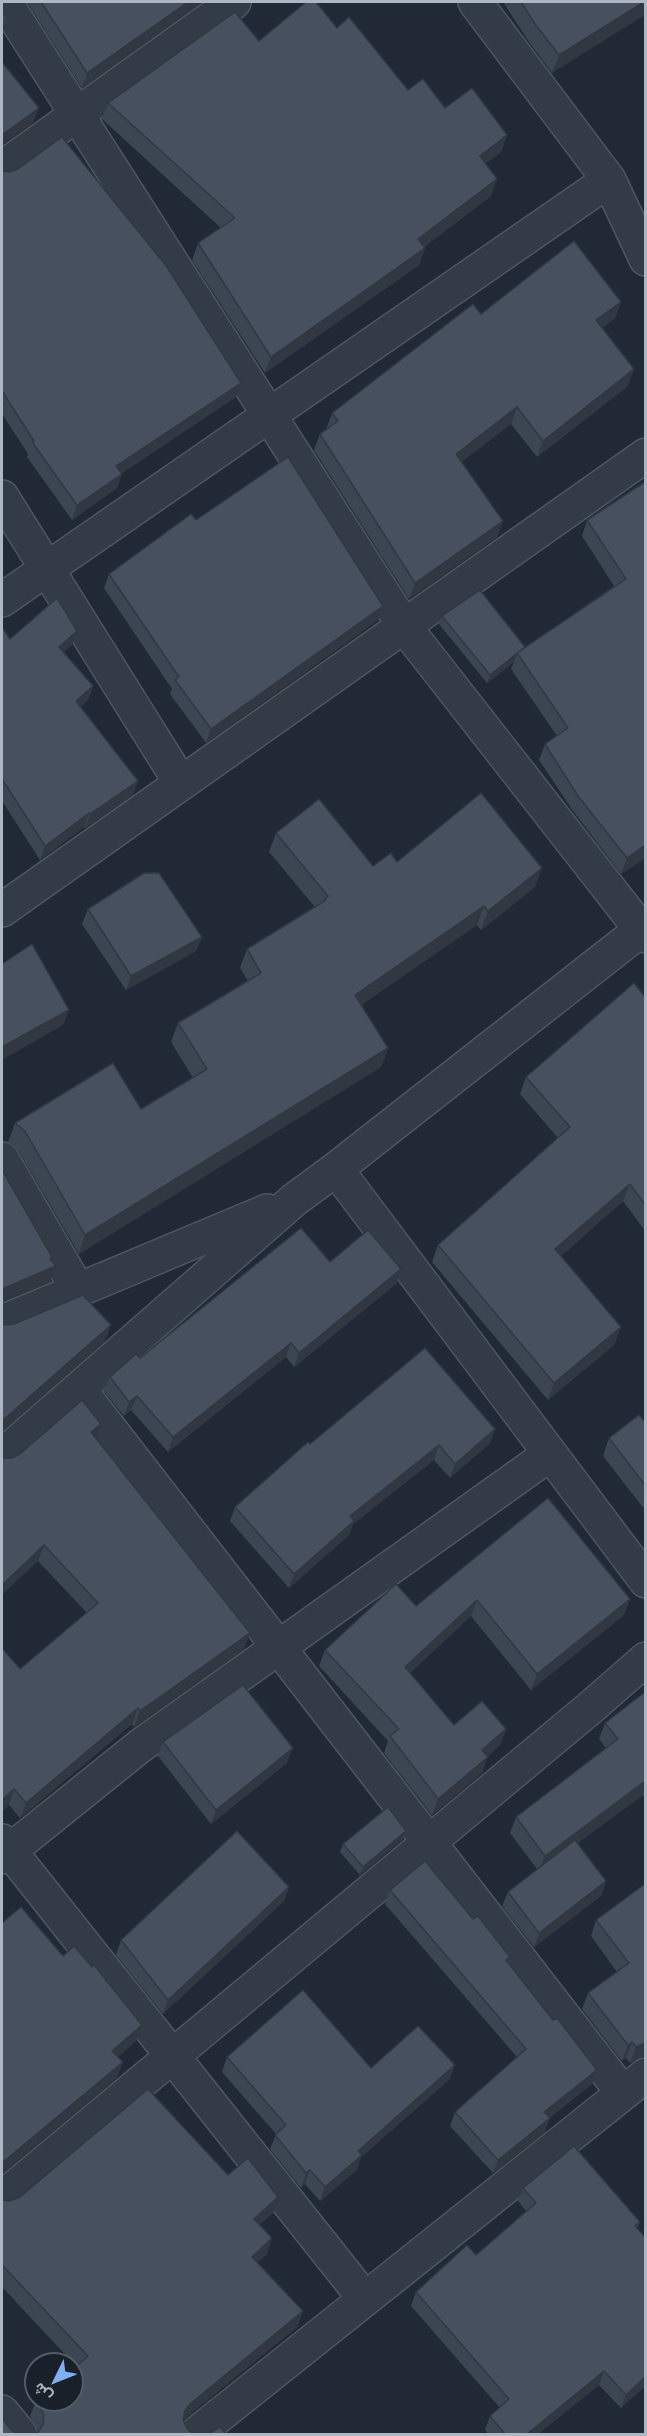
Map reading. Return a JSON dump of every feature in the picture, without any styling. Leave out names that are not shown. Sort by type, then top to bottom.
[{"type":"street","points":[[2,1456],[294,1200],[644,930],[404,626],[5,2]]},
{"type":"street","points":[[2,168],[234,2]]},
{"type":"street","points":[[475,2],[609,180],[645,259]]},
{"type":"street","points":[[2,600],[609,180]]},
{"type":"street","points":[[2,910],[645,455]]},
{"type":"street","points":[[2,497],[181,783]]},
{"type":"street","points":[[2,1159],[78,1290]]},
{"type":"street","points":[[336,1169],[645,1581]]},
{"type":"street","points":[[2,1322],[294,1200]]},
{"type":"street","points":[[79,1389],[429,1842],[634,2084],[196,2434]]},
{"type":"street","points":[[365,2299],[172,2056],[4,1850],[140,1746],[550,1454]]},
{"type":"street","points":[[2,2198],[645,1659]]},
{"type":"street","points":[[2,2412],[20,2434]]},
{"type":"building","points":[[41,2],[188,2],[87,73]]},
{"type":"building","points":[[306,2],[316,2],[337,28],[349,17],[408,90],[423,79],[445,108],[472,88],[507,135],[480,156],[497,179],[418,239],[425,248],[271,357],[198,243],[235,218],[108,103],[235,12],[259,41]]},
{"type":"building","points":[[521,2],[644,2],[559,55]]},
{"type":"building","points":[[2,62],[39,108],[2,135]]},
{"type":"building","points":[[62,137],[167,267],[241,383],[116,466],[122,474],[77,505],[32,442],[34,441],[2,391],[2,171],[18,169]]},
{"type":"building","points":[[574,241],[621,302],[596,320],[634,369],[543,441],[517,407],[456,454],[503,521],[415,583],[320,434],[338,421],[332,413],[473,304],[481,314]]},
{"type":"building","points":[[288,457],[383,606],[211,729],[175,680],[179,677],[109,574],[191,514],[196,520]]},
{"type":"building","points":[[645,482],[645,845],[627,858],[578,796],[545,744],[568,728],[517,653],[626,579],[587,520]]},
{"type":"building","points":[[480,590],[525,647],[490,675],[442,616]]},
{"type":"building","points":[[57,598],[77,631],[59,647],[93,686],[76,701],[138,781],[89,813],[45,846],[2,779],[2,627],[10,639]]},
{"type":"building","points":[[481,793],[542,868],[488,911],[484,906],[355,995],[388,1048],[85,1235],[25,1131],[15,1123],[113,1063],[141,1109],[207,1069],[178,1023],[261,973],[247,949],[326,900],[328,896],[276,833],[319,799],[373,866],[391,853],[397,862]]},
{"type":"building","points":[[144,873],[159,873],[202,937],[131,976],[88,909]]},
{"type":"building","points":[[32,944],[69,1010],[2,1047],[2,964]]},
{"type":"building","points":[[634,983],[645,997],[645,1205],[630,1184],[555,1249],[621,1327],[554,1383],[438,1245],[570,1127],[526,1077]]},
{"type":"building","points":[[2,1170],[56,1266],[2,1289]]},
{"type":"building","points":[[301,1228],[330,1262],[368,1230],[401,1269],[299,1353],[291,1343],[173,1437],[137,1396],[129,1402],[110,1377],[136,1354],[140,1358]]},
{"type":"building","points":[[83,1295],[111,1325],[2,1421],[2,1323],[14,1324]]},
{"type":"building","points":[[425,1348],[495,1429],[455,1464],[439,1445],[350,1516],[354,1521],[294,1574],[235,1507],[308,1442],[310,1444]]},
{"type":"building","points":[[82,1400],[101,1424],[91,1432],[250,1633],[140,1711],[138,1708],[26,1803],[14,1789],[2,1800],[2,1648],[20,1669],[98,1603],[44,1545],[2,1585],[2,1458],[12,1458],[20,1454]]},
{"type":"building","points":[[639,1415],[645,1422],[645,1485],[609,1438]]},
{"type":"building","points":[[548,1498],[630,1599],[537,1674],[477,1600],[405,1667],[454,1725],[482,1701],[506,1729],[482,1750],[488,1757],[438,1799],[390,1736],[399,1729],[325,1650],[396,1584],[416,1606]]},
{"type":"building","points":[[243,1685],[293,1748],[216,1810],[163,1742]]},
{"type":"building","points":[[645,1692],[645,1781],[545,1856],[516,1817],[618,1739],[605,1723]]},
{"type":"building","points":[[388,1807],[406,1831],[363,1867],[343,1844]]},
{"type":"building","points":[[237,1831],[289,1887],[168,2000],[121,1940]]},
{"type":"building","points":[[575,1840],[606,1881],[539,1933],[508,1892]]},
{"type":"building","points":[[425,1861],[473,1919],[478,1916],[510,1957],[506,1960],[553,2020],[557,2018],[597,2070],[544,2112],[550,2118],[498,2160],[455,2112],[526,2049],[390,1890]]},
{"type":"building","points":[[645,1884],[645,2043],[636,2047],[632,2042],[628,2045],[588,1993],[629,1963],[596,1920]]},
{"type":"building","points":[[21,1907],[63,1956],[74,1946],[92,1967],[94,1965],[142,2025],[112,2051],[123,2062],[2,2163],[2,1923]]},
{"type":"building","points":[[303,1990],[371,2068],[418,2026],[455,2065],[358,2151],[362,2155],[325,2187],[310,2170],[306,2173],[275,2135],[286,2125],[227,2057]]},
{"type":"building","points":[[148,2089],[228,2175],[248,2158],[278,2197],[254,2219],[272,2238],[252,2257],[303,2311],[190,2404],[183,2420],[188,2430],[194,2434],[33,2434],[38,2432],[43,2425],[42,2412],[84,2412],[84,2360],[88,2356],[2,2265],[2,2200],[10,2201],[20,2197]]},
{"type":"building","points":[[574,2146],[640,2222],[635,2226],[645,2237],[645,2377],[626,2395],[604,2371],[527,2434],[505,2434],[490,2416],[509,2399],[416,2292],[467,2245],[476,2255],[536,2203],[523,2188]]},
{"type":"building","points":[[2,2418],[11,2430],[17,2434],[2,2434]]},
{"type":"building","points":[[220,2427],[226,2434],[208,2434]]}]
